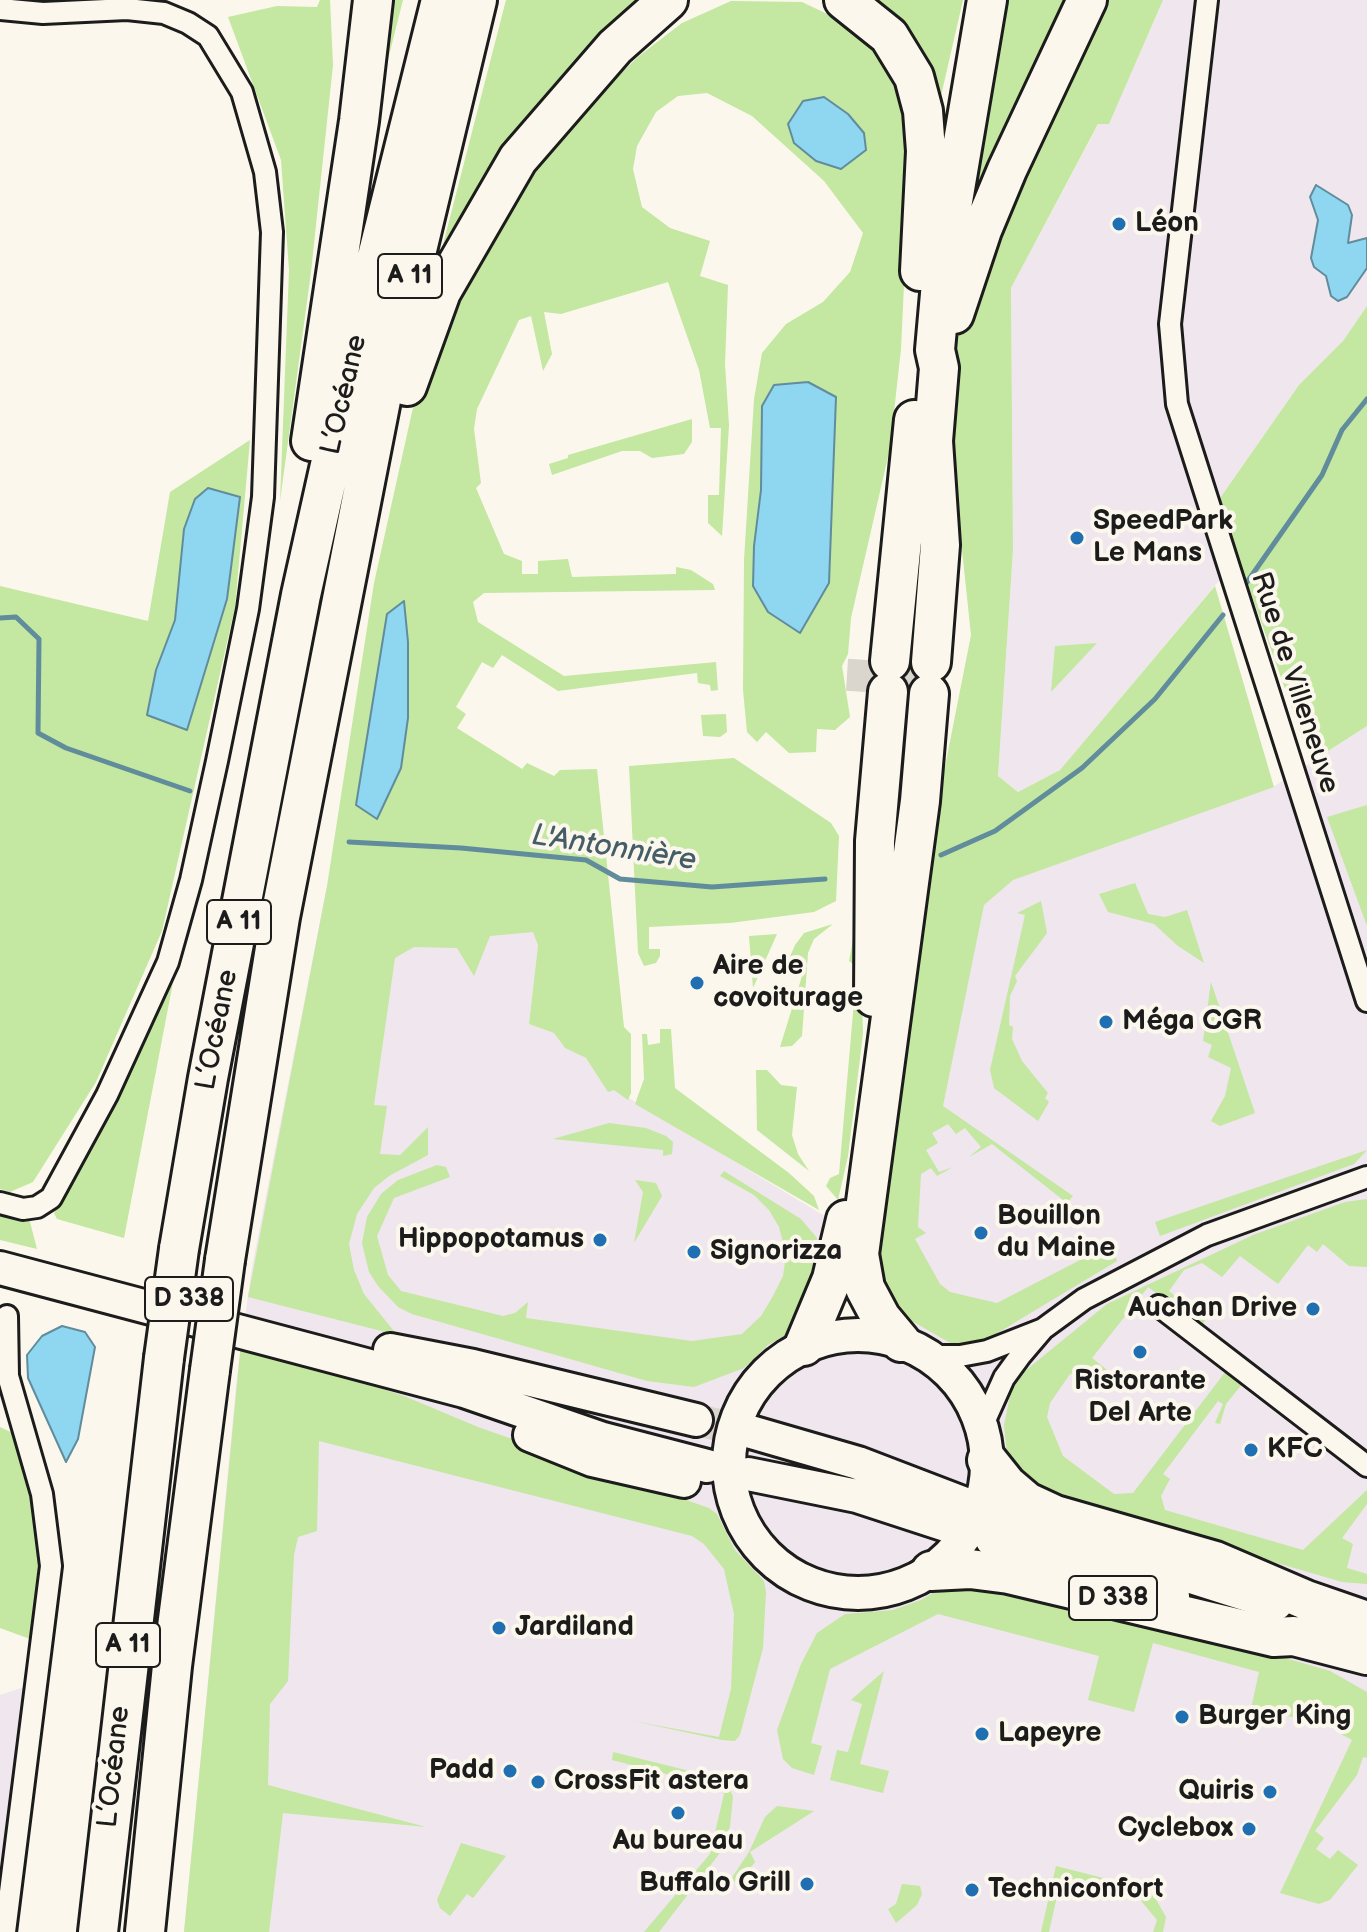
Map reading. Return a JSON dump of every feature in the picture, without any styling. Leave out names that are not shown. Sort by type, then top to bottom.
[{"type":"highway","points":[[301,595],[292,551],[359,121],[373,0]]},
{"type":"highway","name":"L’Océane","points":[[98,1932],[164,1358],[208,1078],[301,595],[372,277],[441,0]]},
{"type":"highway","name":"L’Océane","points":[[145,1932],[172,1666],[210,1370],[280,917],[381,400],[477,0]]},
{"type":"highway","points":[[351,553],[373,523],[401,406],[418,349],[441,292],[502,184],[567,98],[615,47],[668,0]]},
{"type":"highway","points":[[567,98],[586,91],[647,34],[698,0]]},
{"type":"highway","points":[[844,0],[889,36],[914,77],[923,111],[926,151],[915,350],[929,369]]},
{"type":"highway","points":[[915,1349],[881,1318],[865,1288],[859,1254],[914,847],[926,733],[943,695],[945,663],[934,625],[940,545],[929,369],[925,352],[951,140],[979,0]]},
{"type":"highway","points":[[804,1346],[832,1279],[849,1207],[870,1072],[875,980],[875,841],[885,730],[898,677],[894,623],[929,369],[935,350],[943,260],[987,0]]},
{"type":"highway","points":[[929,369],[982,230],[1087,0]]},
{"type":"highway","points":[[898,677],[934,625]]},
{"type":"highway","points":[[898,677],[926,733]]},
{"type":"highway","name":"D 338","points":[[984,1443],[1007,1485],[1027,1502],[1055,1515],[1215,1561],[1306,1600],[1367,1621]]},
{"type":"highway","name":"D 338","points":[[931,1571],[970,1569],[1009,1574],[1274,1637],[1294,1636],[1367,1655]]},
{"type":"main road","name":"D 338","points":[[0,1248],[408,1366],[464,1391],[603,1439],[707,1466]]},
{"type":"main road","name":"D 338","points":[[0,1268],[469,1379],[665,1440],[694,1441],[746,1419]]},
{"type":"main road","points":[[852,1335],[915,1349],[962,1388],[984,1443],[982,1499],[971,1525],[956,1548],[931,1571],[907,1584],[877,1592],[846,1593],[811,1585],[768,1558],[748,1534],[734,1503],[729,1457],[763,1375],[804,1346],[852,1335]]},
{"type":"main road","name":"D 338","points":[[408,1366],[473,1366],[696,1420]]},
{"type":"main road","name":"D 338","points":[[408,1366],[472,1410],[592,1460],[692,1483],[734,1503]]},
{"type":"main road","points":[[746,1419],[858,1463],[958,1516],[748,1474]]},
{"type":"main road","name":"D 338","points":[[1294,1636],[997,1528],[1367,1632]]},
{"type":"street","name":"Rue de Villeneuve","points":[[1207,0],[1170,324],[1177,404],[1367,1001]]},
{"type":"street","points":[[0,9],[43,13],[127,9],[164,13],[208,36],[242,92],[265,172],[272,232],[263,497],[248,609],[217,761],[172,948],[107,1095],[51,1198],[37,1207],[23,1209],[0,1203]]},
{"type":"street","points":[[915,1349],[960,1356],[987,1351],[1043,1329],[1084,1299],[1154,1259],[1219,1230],[1367,1177]]},
{"type":"street","points":[[1159,1306],[1367,1466]]},
{"type":"street","points":[[5,1932],[4,1904],[51,1566],[42,1494],[8,1376],[7,1316]]},
{"type":"street","points":[[984,1443],[1004,1378],[1043,1329]]},
{"type":"shaded area","points":[[1163,0],[1367,0],[1367,306],[1343,341],[1299,385],[1218,501],[1228,570],[1060,770],[1018,792],[998,776],[1013,550],[1011,288],[1099,123],[1109,124]]},
{"type":"shaded area","points":[[1367,726],[1367,1932],[184,1932],[237,1377],[252,1267],[327,886],[546,911],[538,945],[529,1024],[554,1033],[565,1048],[586,1058],[608,1091],[614,1089],[828,1218],[820,1341],[852,1335],[885,1338],[879,1236],[925,906],[1273,787]]},
{"type":"shaded area","points":[[27,1686],[0,1902],[0,1695]]},
{"type":"green space","points":[[320,0],[330,0],[333,65],[311,272],[280,501],[289,270],[281,160],[228,17],[277,6],[317,7]]},
{"type":"green space","points":[[391,0],[403,0],[377,103]]},
{"type":"green space","points":[[506,0],[660,0],[438,264]]},
{"type":"green space","points":[[859,0],[963,0],[938,109]]},
{"type":"green space","points":[[1000,0],[1077,0],[1045,67],[968,209]]},
{"type":"green space","points":[[1101,0],[1163,0],[1109,124],[1098,124],[1011,288],[1013,550],[998,776],[1018,792],[1060,770],[1215,586],[1274,787],[1013,880],[984,905],[943,1106],[1073,1196],[1067,1203],[992,1144],[969,1157],[981,1147],[965,1128],[956,1134],[948,1124],[932,1133],[938,1143],[926,1150],[939,1172],[953,1167],[937,1176],[931,1168],[921,1174],[918,1227],[926,1233],[915,1239],[940,1284],[950,1292],[997,1303],[1080,1260],[1073,1247],[1087,1240],[1100,1240],[1114,1252],[1117,1261],[994,1335],[973,1344],[952,1344],[898,1313],[884,1293],[879,1252],[937,807],[971,635],[949,427],[953,354],[970,289]]},
{"type":"green space","points":[[731,1],[802,2],[863,31],[894,74],[905,122],[909,178],[901,349],[890,448],[851,618],[848,654],[842,666],[850,717],[835,730],[817,729],[816,752],[789,753],[766,732],[757,742],[747,732],[743,690],[744,560],[754,399],[762,353],[786,324],[823,302],[850,272],[863,233],[824,181],[752,116],[707,93],[678,96],[656,112],[637,146],[633,169],[642,207],[670,228],[710,241],[700,276],[728,285],[725,364],[729,425],[722,536],[708,523],[708,495],[719,495],[721,428],[710,428],[699,370],[668,282],[561,314],[544,312],[552,354],[543,371],[531,316],[519,320],[477,409],[474,429],[481,483],[476,488],[504,554],[522,561],[522,574],[538,574],[538,561],[568,559],[572,577],[676,574],[676,567],[691,570],[713,584],[715,590],[484,593],[473,602],[478,622],[564,676],[716,662],[718,690],[711,691],[710,685],[698,683],[697,673],[558,691],[502,655],[493,668],[482,662],[456,707],[466,714],[457,728],[522,769],[527,763],[554,776],[560,770],[597,769],[624,1027],[631,1034],[631,1093],[628,1100],[614,1090],[608,1092],[586,1058],[565,1048],[554,1033],[529,1024],[538,945],[533,932],[490,936],[474,976],[457,948],[414,947],[395,958],[374,1105],[387,1106],[380,1154],[400,1155],[428,1127],[428,1155],[389,1176],[374,1188],[357,1214],[349,1244],[354,1270],[364,1294],[397,1335],[248,1297],[327,886],[374,583],[412,412],[432,346],[490,225],[579,113],[639,56],[682,23]],"holes":[[[794,143],[865,149],[841,169],[816,161]],[[404,601],[408,642],[408,718],[401,768],[356,805],[387,614]]]},
{"type":"green space","points":[[1367,306],[1367,726],[1311,762],[1218,501],[1299,385],[1343,341]]},
{"type":"green space","points":[[692,419],[692,442],[684,454],[652,458],[640,451],[622,451],[552,475],[549,464],[568,458],[568,455]]},
{"type":"green space","points":[[250,440],[235,607],[162,931],[96,1082],[33,1182],[10,1192],[0,1189],[0,586],[148,621],[170,492]],"holes":[[[240,497],[227,599],[187,730],[156,670],[175,620],[178,582]]]},
{"type":"green space","points":[[1097,643],[1051,692],[1055,646]]},
{"type":"green space","points":[[726,714],[727,732],[720,737],[703,736],[701,715]]},
{"type":"green space","points":[[734,758],[831,823],[839,836],[836,901],[814,912],[730,923],[649,927],[649,949],[660,949],[660,956],[656,963],[644,966],[638,953],[629,766]]},
{"type":"green space","points":[[1367,805],[1367,926],[1327,817]]},
{"type":"green space","points":[[1135,883],[1148,914],[1165,917],[1187,910],[1204,963],[1178,946],[1154,924],[1108,912],[1099,894]]},
{"type":"green space","points":[[1041,901],[1047,933],[1015,976],[1017,981],[1010,996],[1009,1025],[1013,1027],[1012,1039],[1022,1061],[1048,1093],[1045,1098],[1049,1102],[1038,1121],[994,1088],[990,1070],[1025,915],[1017,913]]},
{"type":"green space","points":[[859,908],[863,1034],[848,1156],[838,1200],[826,1186],[830,1178],[839,1174],[857,967],[849,961]]},
{"type":"green space","points":[[833,924],[814,939],[808,953],[802,1036],[792,1046],[780,1047],[803,973],[786,966],[795,945],[804,933]]},
{"type":"green space","points":[[777,934],[753,988],[749,936]]},
{"type":"green space","points":[[175,972],[124,1238],[57,1219],[54,1213],[116,1100]]},
{"type":"green space","points":[[1211,982],[1255,1113],[1220,1126],[1211,1121],[1225,1096],[1231,1068],[1208,1057],[1212,1045],[1203,1041]]},
{"type":"green space","points":[[660,1029],[671,1029],[675,1088],[789,1173],[814,1196],[819,1210],[635,1104],[644,1079],[642,1034],[647,1034],[648,1045],[660,1043]]},
{"type":"green space","points":[[756,1070],[767,1070],[781,1085],[797,1087],[792,1135],[798,1154],[809,1171],[757,1130]]},
{"type":"green space","points":[[609,1123],[646,1128],[666,1136],[673,1142],[672,1154],[663,1156],[663,1150],[553,1139]]},
{"type":"green space","points":[[1367,1150],[1354,1164],[1160,1236],[1155,1222]]},
{"type":"green space","points":[[437,1165],[446,1167],[450,1177],[394,1198],[377,1236],[388,1275],[401,1291],[503,1316],[515,1313],[528,1302],[526,1318],[692,1341],[742,1334],[761,1316],[773,1296],[783,1276],[786,1255],[779,1227],[769,1210],[754,1195],[720,1176],[724,1171],[801,1219],[817,1238],[813,1286],[798,1328],[768,1345],[744,1368],[694,1387],[647,1381],[412,1314],[398,1307],[378,1286],[369,1272],[362,1243],[367,1217],[381,1194],[398,1180]]},
{"type":"green space","points":[[635,1180],[656,1183],[662,1196],[634,1243],[643,1192]]},
{"type":"green space","points":[[1367,1199],[1367,1267],[1349,1266],[1323,1244],[1317,1252],[1308,1245],[1278,1284],[1240,1256],[1222,1277],[1202,1263],[1184,1270],[1169,1291],[1205,1320],[1202,1327],[1148,1287],[1092,1358],[1107,1370],[1101,1379],[1090,1370],[1070,1374],[1050,1403],[1047,1417],[1063,1456],[1114,1494],[1133,1493],[1226,1371],[1243,1383],[1226,1404],[1220,1424],[1215,1423],[1223,1404],[1218,1401],[1163,1474],[1170,1479],[1161,1496],[1165,1510],[1303,1550],[1367,1490],[1367,1504],[1342,1538],[1353,1544],[1347,1568],[1367,1574],[1367,1584],[1342,1582],[1062,1500],[1046,1493],[1012,1465],[1007,1454],[1004,1425],[1011,1391],[1025,1371],[1107,1304],[1253,1235],[1345,1202]]},
{"type":"green space","points":[[0,1211],[29,1218],[37,1249],[0,1240]]},
{"type":"green space","points":[[241,1342],[404,1396],[478,1427],[709,1508],[717,1514],[735,1550],[764,1581],[766,1592],[763,1648],[740,1735],[735,1741],[722,1740],[633,1721],[719,1737],[731,1689],[734,1614],[724,1569],[704,1544],[692,1536],[319,1441],[317,1531],[298,1537],[294,1555],[288,1681],[270,1704],[268,1785],[426,1827],[283,1813],[269,1932],[184,1932]]},
{"type":"green space","points":[[0,1427],[17,1435],[33,1492],[40,1569],[30,1639],[0,1628]]},
{"type":"green space","points":[[969,1580],[1199,1633],[1330,1671],[1367,1692],[1367,1758],[1363,1757],[1357,1775],[1315,1831],[1324,1838],[1316,1849],[1330,1859],[1338,1850],[1358,1865],[1330,1900],[1319,1904],[1280,1893],[1352,1740],[1339,1733],[1344,1721],[1317,1710],[1311,1722],[1265,1710],[1261,1725],[1248,1722],[1259,1672],[1153,1643],[1134,1712],[1088,1700],[1099,1656],[938,1614],[830,1669],[811,1743],[822,1746],[814,1775],[792,1768],[783,1759],[777,1730],[801,1664],[817,1633],[845,1614],[893,1610],[921,1600],[944,1586]]},
{"type":"green space","points":[[884,1671],[860,1764],[889,1771],[883,1793],[830,1780],[837,1750],[848,1752],[862,1704],[851,1700]]},
{"type":"green space","points":[[613,1752],[718,1778],[726,1783],[733,1796],[730,1827],[719,1854],[659,1932],[644,1932],[710,1854],[724,1794],[721,1788],[612,1760]]},
{"type":"green space","points":[[777,1806],[814,1811],[750,1852],[755,1862],[738,1884],[731,1879],[749,1852],[765,1817]]},
{"type":"green space","points":[[461,1843],[506,1856],[473,1898],[467,1894],[450,1916],[440,1908],[437,1900]]},
{"type":"green space","points":[[1056,1866],[1115,1881],[1113,1890],[1061,1878],[1049,1932],[1041,1932]]},
{"type":"green space","points":[[902,1884],[920,1886],[922,1894],[917,1905],[896,1923],[888,1909],[896,1904]]},
{"type":"green space","points":[[1140,1885],[1149,1887],[1166,1917],[1163,1932],[1153,1932],[1157,1920],[1142,1902]]},
{"type":"water","points":[[824,97],[848,114],[864,133],[866,150],[841,169],[816,161],[794,143],[788,124],[803,101]]},
{"type":"water","points":[[1316,185],[1348,205],[1352,215],[1348,243],[1367,238],[1367,268],[1347,297],[1338,301],[1331,296],[1326,276],[1314,267],[1311,258],[1318,220],[1310,197]]},
{"type":"water","points":[[808,382],[836,397],[829,583],[800,633],[768,612],[753,586],[754,546],[761,490],[762,406],[774,385]]},
{"type":"water","points":[[208,488],[240,497],[227,599],[187,730],[147,715],[156,670],[175,620],[184,529],[195,499]]},
{"type":"water","points":[[404,601],[408,642],[408,718],[401,768],[377,819],[356,805],[387,614]]},
{"type":"water","points":[[62,1326],[85,1332],[95,1347],[78,1439],[66,1462],[28,1378],[27,1355],[42,1336]]},
{"type":"waterway","name":"L'Antonnière","points":[[1245,585],[1322,475],[1342,430],[1367,399]]},
{"type":"waterway","name":"L'Antonnière","points":[[941,855],[995,831],[1082,768],[1155,699],[1223,615]]},
{"type":"waterway","name":"L'Antonnière","points":[[0,618],[16,617],[39,639],[38,733],[66,748],[190,791]]},
{"type":"waterway","name":"L'Antonnière","points":[[349,842],[461,848],[586,860],[620,879],[712,887],[825,879]]},
{"type":"tunnel","points":[[865,692],[867,660]]},
{"type":"tunnel","points":[[904,693],[906,661]]},
{"type":"tunnel","points":[[696,1420],[751,1432]]},
{"type":"tunnel","points":[[707,1466],[748,1474]]},
{"type":"place","name":"Léon","points":[[1119,224]]},
{"type":"place","name":"SpeedPark Le Mans","points":[[1077,538]]},
{"type":"place","name":"Aire de covoiturage","points":[[697,983]]},
{"type":"place","name":"Méga CGR","points":[[1106,1022]]},
{"type":"place","name":"Bouillon du Maine","points":[[981,1233]]},
{"type":"place","name":"Hippopotamus","points":[[600,1240]]},
{"type":"place","name":"Signorizza","points":[[694,1252]]},
{"type":"place","name":"Auchan Drive","points":[[1313,1309]]},
{"type":"place","name":"Ristorante Del Arte","points":[[1140,1352]]},
{"type":"place","name":"KFC","points":[[1251,1450]]},
{"type":"place","name":"Jardiland","points":[[499,1628]]},
{"type":"place","name":"Burger King","points":[[1182,1717]]},
{"type":"place","name":"Lapeyre","points":[[982,1734]]},
{"type":"place","name":"Padd","points":[[510,1771]]},
{"type":"place","name":"CrossFit astera","points":[[538,1782]]},
{"type":"place","name":"Quiris","points":[[1270,1792]]},
{"type":"place","name":"Au bureau","points":[[678,1813]]},
{"type":"place","name":"Cyclebox","points":[[1249,1829]]},
{"type":"place","name":"Buffalo Grill","points":[[807,1884]]},
{"type":"place","name":"Techniconfort","points":[[972,1890]]}]
